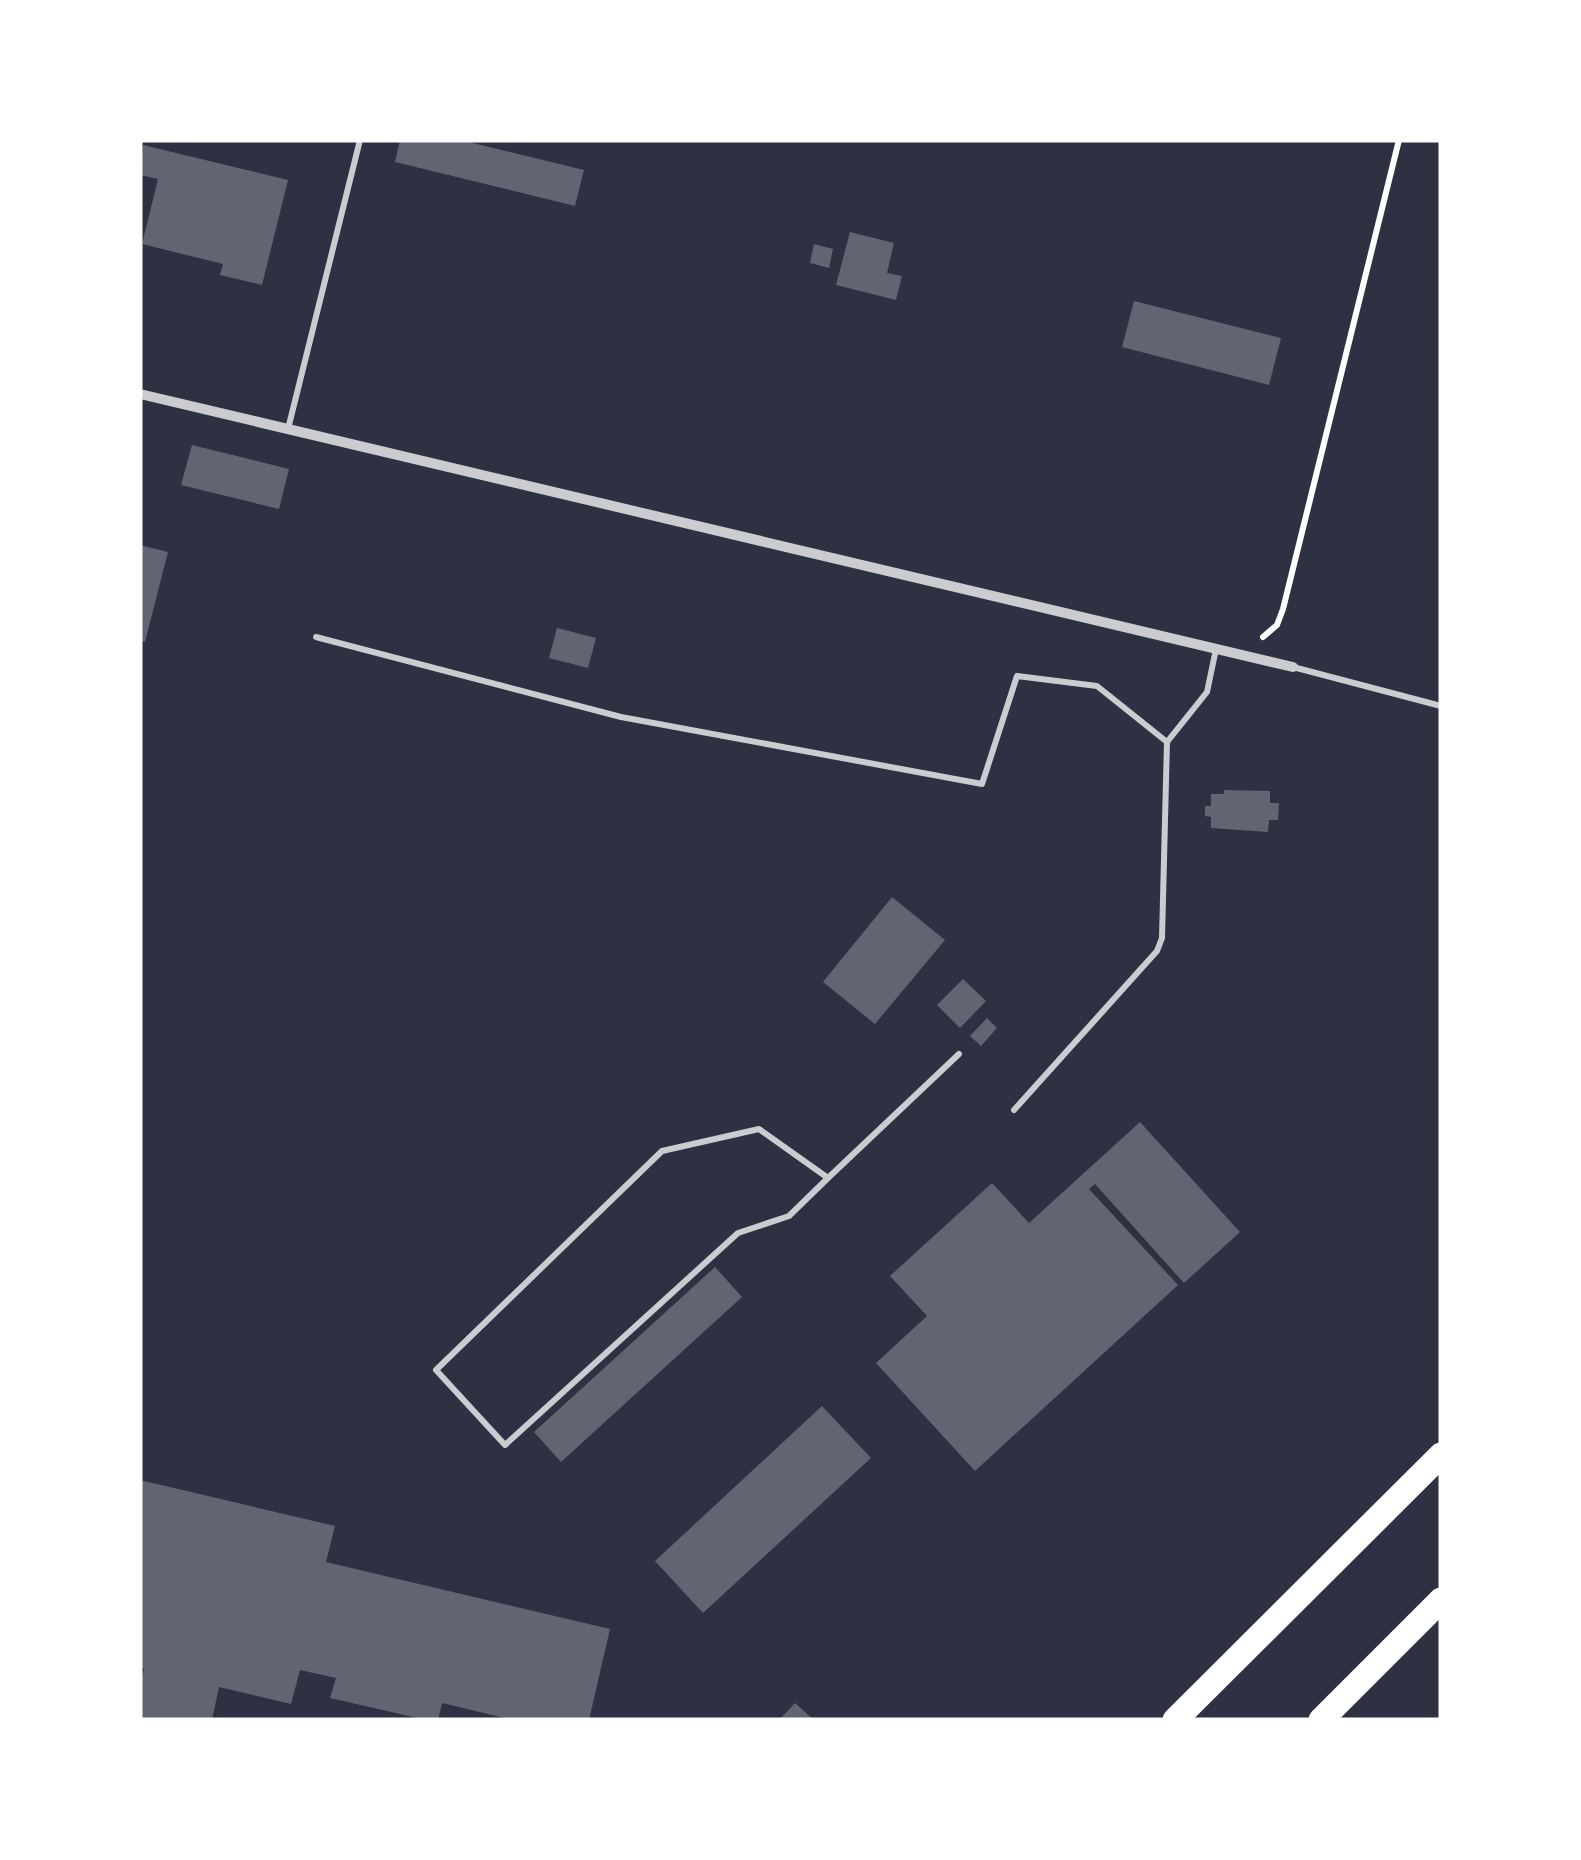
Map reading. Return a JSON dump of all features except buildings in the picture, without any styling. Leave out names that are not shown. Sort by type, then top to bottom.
[{"type":"highway","points":[[1175,1720],[1441,1455]]},
{"type":"highway","points":[[1320,1720],[1441,1600]]},
{"type":"street","points":[[140,394],[1292,667]]},
{"type":"lane","points":[[288,429],[360,140]]},
{"type":"lane","points":[[316,637],[620,716],[982,784],[1017,676],[1097,686],[1166,742]]},
{"type":"lane","points":[[1014,1110],[1157,951],[1162,938],[1166,742],[1207,692],[1216,648]]},
{"type":"lane","points":[[1292,667],[1441,706]]},
{"type":"lane","points":[[828,1178],[758,1129],[662,1151],[436,1370],[505,1445],[738,1233],[789,1216],[960,1054]]},
{"type":"path","points":[[1256,641],[1269,634],[1283,609],[1399,140]]}]
